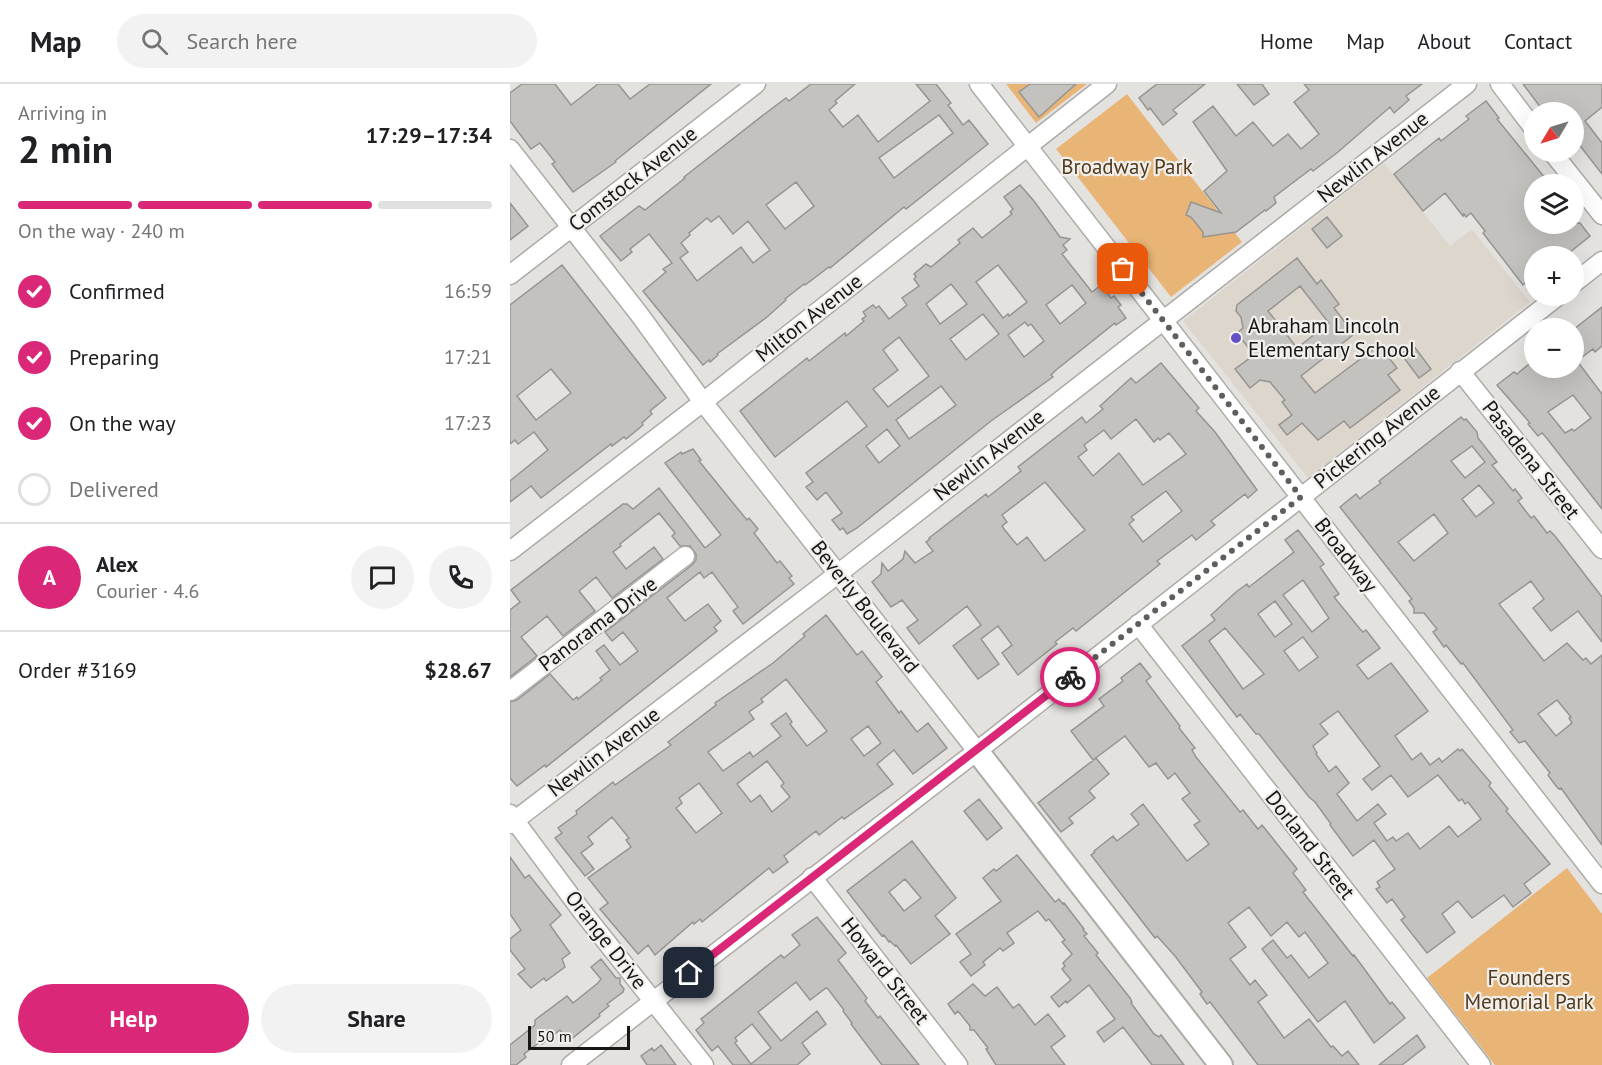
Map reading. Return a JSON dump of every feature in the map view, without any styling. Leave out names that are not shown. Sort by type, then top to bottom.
[{"type":"main road","name":"Beverly Boulevard","points":[[977,751],[1221,1065]]},
{"type":"street","name":"Comstock Avenue","points":[[510,275],[756,84]]},
{"type":"street","name":"Broadway","points":[[979,84],[1602,884]]},
{"type":"street","name":"Milton Avenue","points":[[510,551],[1107,84]]},
{"type":"street","name":"Newlin Avenue","points":[[512,820],[838,573],[1467,84]]},
{"type":"street","points":[[1500,84],[1524,116]]},
{"type":"street","name":"Beverly Boulevard","points":[[510,149],[703,402],[977,751]]},
{"type":"street","points":[[1560,162],[1602,215]]},
{"type":"street","points":[[1584,275],[1602,261]]},
{"type":"street","name":"Pickering Avenue","points":[[571,1065],[977,751],[1545,306]]},
{"type":"street","name":"Pasadena Street","points":[[1460,371],[1602,549]]},
{"type":"street","name":"Panorama Drive","points":[[510,691],[685,556]]},
{"type":"street","name":"Dorland Street","points":[[1138,624],[1481,1065]]},
{"type":"street","name":"Orange Drive","points":[[512,820],[704,1065]]},
{"type":"street","name":"Howard Street","points":[[812,877],[958,1065]]},
{"type":"shaded area","points":[[1384,163],[1450,246],[1472,229],[1524,294],[1525,306],[1308,478],[1183,321]]},
{"type":"green space","name":"Broadway Park","points":[[1006,84],[1087,84],[1036,123]]},
{"type":"green space","name":"Broadway Park","points":[[1127,94],[1242,242],[1171,297],[1056,149]]},
{"type":"green space","name":"Founders Memorial Park","points":[[1567,868],[1602,914],[1602,1065],[1495,1065],[1427,978]]},
{"type":"building","points":[[522,84],[555,84],[571,105],[598,84],[618,84],[630,99],[650,84],[711,84],[616,162],[573,192],[552,164],[555,162],[540,143],[531,149],[510,121],[510,93]]},
{"type":"building","points":[[811,84],[855,84],[835,101],[837,103],[829,110],[843,127],[858,115],[878,142],[930,101],[916,84],[936,84],[951,103],[948,105],[963,125],[969,120],[988,144],[906,209],[904,207],[830,268],[804,284],[767,317],[703,365],[643,291],[666,272],[663,269],[672,263],[649,234],[630,249],[632,252],[621,261],[600,236],[639,206],[645,210],[766,113],[786,98],[789,101]],"holes":[[[939,115],[953,133],[894,178],[879,158]],[[796,182],[814,206],[785,229],[766,205]],[[719,216],[733,234],[748,221],[770,250],[753,263],[741,247],[697,281],[680,258],[688,252],[681,243],[707,218],[711,222]]]},
{"type":"building","name":"Broadway Park","points":[[1030,84],[1076,84],[1039,117],[1019,92]]},
{"type":"building","points":[[1157,84],[1205,84],[1173,110],[1177,114],[1163,125],[1139,98]]},
{"type":"building","points":[[1237,84],[1262,84],[1269,94],[1254,105]]},
{"type":"building","points":[[1304,84],[1422,84],[1406,96],[1409,100],[1394,113],[1390,107],[1338,152],[1274,197],[1276,203],[1236,232],[1203,237],[1203,232],[1191,217],[1186,215],[1191,202],[1221,213],[1204,191],[1227,171],[1193,122],[1213,106],[1236,136],[1253,122],[1273,146],[1288,134],[1301,149],[1319,134],[1294,102],[1309,90]]},
{"type":"building","points":[[1523,84],[1602,84],[1602,107],[1585,121],[1602,143],[1602,174],[1584,151],[1584,102],[1536,102]]},
{"type":"building","points":[[1486,101],[1499,118],[1497,119],[1524,152],[1524,162],[1532,162],[1542,174],[1524,174],[1524,234],[1584,234],[1584,228],[1590,236],[1578,246],[1524,246],[1523,285],[1483,233],[1485,231],[1471,213],[1466,217],[1464,214],[1463,216],[1445,193],[1423,211],[1394,174],[1439,138],[1441,141],[1469,119],[1466,116]]},
{"type":"building","points":[[1020,185],[1060,237],[1070,239],[1063,245],[1067,250],[1062,254],[1092,292],[1101,285],[1111,298],[1114,296],[1121,305],[1118,307],[1126,318],[1116,325],[1115,323],[1056,370],[1051,375],[1053,377],[991,421],[847,534],[843,528],[840,530],[832,520],[842,513],[826,492],[817,500],[806,487],[813,482],[806,473],[867,426],[847,401],[775,457],[740,411],[807,358],[809,361],[845,333],[846,336],[864,321],[862,319],[866,316],[863,312],[873,305],[876,308],[879,306],[889,319],[907,305],[902,298],[919,286],[914,279],[916,277],[914,274],[926,264],[931,267],[960,243],[958,240],[973,228],[982,238],[1012,214],[1010,212],[1013,209],[1004,197]],"holes":[[[998,265],[1027,302],[1003,318],[976,282]],[[951,284],[967,304],[940,324],[926,304]],[[1072,285],[1086,303],[1060,324],[1046,305]],[[983,314],[999,334],[966,360],[950,339]],[[1025,322],[1028,326],[1031,324],[1044,341],[1024,357],[1008,335]],[[899,337],[929,376],[888,407],[873,389],[898,370],[883,350]],[[941,386],[956,405],[909,439],[896,420]],[[887,429],[900,446],[879,463],[866,446]]]},
{"type":"building","points":[[510,203],[528,226],[510,240]]},
{"type":"building","points":[[1327,217],[1342,236],[1327,248],[1312,229]]},
{"type":"building","points":[[1297,258],[1317,284],[1321,280],[1339,304],[1334,308],[1354,334],[1301,376],[1315,393],[1379,345],[1397,368],[1388,375],[1400,390],[1350,428],[1344,421],[1318,440],[1302,423],[1287,435],[1279,425],[1292,415],[1282,402],[1285,400],[1270,382],[1260,380],[1250,388],[1235,369],[1254,355],[1237,333],[1243,328],[1241,317],[1236,311],[1237,305]],"holes":[[[1300,286],[1329,323],[1297,348],[1268,311]]]},
{"type":"building","points":[[562,265],[666,398],[650,411],[652,414],[642,423],[643,425],[626,439],[624,437],[612,446],[611,444],[541,498],[531,486],[510,502],[510,481],[548,450],[534,432],[518,444],[515,440],[510,444],[510,305]],"holes":[[[551,369],[571,393],[536,420],[517,396]]]},
{"type":"building","points":[[1602,307],[1602,346],[1595,352],[1593,349],[1584,356],[1584,321]]},
{"type":"building","points":[[1413,345],[1431,369],[1419,378],[1401,354]]},
{"type":"building","points":[[1161,363],[1199,408],[1196,411],[1215,432],[1257,490],[1248,498],[1245,494],[1211,521],[1215,525],[1196,540],[1192,535],[1157,561],[1160,564],[1076,631],[1073,628],[1055,642],[1057,644],[1018,675],[1002,653],[1012,645],[998,626],[981,639],[999,664],[978,679],[953,646],[981,625],[967,606],[919,644],[907,628],[918,620],[902,600],[891,607],[872,582],[881,574],[882,563],[888,571],[903,559],[905,551],[915,563],[933,551],[926,542],[929,538],[986,494],[988,497],[1021,471],[1018,467],[1082,417],[1086,423],[1103,409],[1100,406],[1131,378],[1136,383]],"holes":[[[1136,419],[1154,442],[1169,433],[1186,454],[1143,485],[1119,453],[1093,476],[1078,457],[1087,450],[1084,445],[1104,430],[1111,439]],[[1045,482],[1085,530],[1045,561],[1027,537],[1017,545],[1002,526],[1007,522],[1002,515]],[[1166,491],[1182,511],[1143,542],[1129,524],[1134,520],[1131,517]]]},
{"type":"building","points":[[1524,368],[1524,378],[1584,378],[1584,370],[1602,394],[1602,509],[1545,436],[1542,433],[1538,436],[1528,424],[1530,423],[1497,385],[1514,372],[1517,374]],"holes":[[[1573,395],[1591,418],[1574,431],[1572,429],[1565,433],[1548,412]]]},
{"type":"building","points":[[1461,417],[1466,419],[1497,462],[1492,465],[1513,491],[1515,489],[1522,498],[1518,501],[1531,518],[1534,516],[1547,533],[1550,531],[1555,536],[1602,597],[1602,642],[1578,611],[1551,631],[1533,608],[1544,599],[1531,581],[1499,604],[1544,661],[1567,643],[1583,660],[1586,658],[1591,664],[1602,655],[1602,845],[1561,788],[1556,786],[1548,775],[1550,773],[1525,741],[1519,743],[1510,732],[1513,730],[1463,663],[1461,664],[1446,645],[1444,647],[1433,632],[1437,629],[1424,613],[1414,613],[1414,608],[1409,601],[1412,599],[1340,507],[1356,494],[1360,499],[1381,483],[1379,481]],"holes":[[[1472,446],[1485,462],[1465,478],[1451,461]],[[1479,485],[1494,503],[1476,517],[1462,499]],[[1434,514],[1448,533],[1414,561],[1398,542]],[[1557,700],[1571,717],[1569,718],[1572,723],[1556,736],[1538,714]]]},
{"type":"building","points":[[693,449],[701,460],[699,461],[733,503],[758,529],[754,533],[777,563],[780,561],[792,576],[789,578],[794,584],[743,624],[733,611],[738,607],[712,572],[704,578],[700,572],[667,598],[685,621],[708,604],[721,621],[714,627],[717,631],[546,767],[545,765],[517,786],[510,778],[510,702],[517,700],[550,674],[573,700],[577,697],[578,699],[602,680],[600,678],[610,670],[596,651],[604,645],[620,665],[638,651],[623,632],[612,641],[605,632],[692,565],[696,560],[696,554],[690,546],[680,546],[672,536],[675,533],[659,513],[613,552],[626,569],[654,547],[663,559],[612,598],[596,577],[579,591],[595,611],[563,636],[547,616],[521,637],[537,656],[510,677],[510,610],[520,602],[511,590],[623,504],[633,509],[659,488],[705,548],[721,535],[665,463],[681,452],[682,454]]},
{"type":"building","points":[[1298,530],[1324,564],[1320,567],[1339,594],[1334,597],[1360,629],[1363,632],[1366,630],[1380,648],[1357,665],[1368,679],[1391,663],[1428,711],[1395,736],[1412,760],[1421,753],[1430,765],[1439,758],[1442,762],[1458,749],[1460,751],[1462,749],[1491,783],[1489,786],[1508,809],[1506,811],[1550,864],[1524,884],[1531,893],[1513,907],[1504,895],[1472,918],[1458,901],[1442,914],[1455,932],[1427,953],[1401,920],[1405,917],[1392,899],[1387,903],[1376,889],[1380,887],[1377,882],[1395,869],[1374,840],[1353,856],[1315,802],[1259,734],[1256,734],[1240,714],[1237,717],[1182,646],[1215,620],[1211,615],[1236,592],[1247,584],[1249,587],[1294,552],[1285,540]],"holes":[[[1303,580],[1329,618],[1312,632],[1283,595]],[[1275,601],[1292,624],[1275,637],[1258,614]],[[1225,628],[1264,674],[1243,689],[1209,641]],[[1303,637],[1318,657],[1299,671],[1284,651]],[[1338,711],[1380,766],[1363,779],[1372,790],[1391,775],[1408,797],[1438,775],[1459,801],[1462,799],[1465,804],[1468,802],[1481,819],[1458,837],[1449,826],[1420,849],[1408,833],[1396,841],[1393,837],[1387,841],[1374,823],[1386,814],[1378,804],[1357,821],[1337,794],[1349,783],[1336,766],[1329,772],[1313,746],[1328,734],[1320,724]]]},
{"type":"building","points":[[826,615],[857,655],[862,651],[882,677],[876,682],[899,713],[901,711],[917,732],[928,723],[947,748],[913,774],[894,750],[877,764],[893,784],[819,835],[816,831],[784,856],[788,862],[773,873],[769,868],[702,922],[700,919],[694,924],[693,922],[655,955],[648,945],[638,954],[600,909],[608,903],[588,878],[631,847],[626,840],[629,838],[612,817],[588,837],[593,844],[581,853],[594,869],[585,876],[555,838],[562,833],[558,828],[613,782],[615,785],[671,745],[668,742],[716,705],[715,703],[773,663],[805,636],[803,634]],"holes":[[[786,679],[827,731],[807,746],[790,724],[792,722],[786,713],[771,724],[781,736],[753,757],[750,752],[723,771],[708,752],[754,719],[749,712],[763,702],[761,699]],[[868,726],[881,743],[864,756],[851,739]],[[767,761],[784,783],[781,786],[790,797],[772,812],[760,795],[751,802],[737,784]],[[699,783],[722,813],[696,833],[676,808],[682,803],[679,798]]]},
{"type":"building","points":[[1140,663],[1151,677],[1146,681],[1195,748],[1192,750],[1196,757],[1240,812],[1243,810],[1258,829],[1262,825],[1297,869],[1293,873],[1306,890],[1303,892],[1390,1004],[1392,1002],[1405,1018],[1374,1043],[1345,1001],[1318,1022],[1262,949],[1273,940],[1287,958],[1291,955],[1309,978],[1328,963],[1305,932],[1299,937],[1287,922],[1271,936],[1249,907],[1228,923],[1246,947],[1230,959],[1250,985],[1255,980],[1267,995],[1258,1002],[1284,1038],[1309,1019],[1331,1047],[1333,1046],[1342,1056],[1348,1051],[1359,1065],[1258,1065],[1210,1002],[1207,1004],[1200,994],[1202,992],[1175,956],[1157,936],[1155,938],[1091,855],[1113,836],[1117,841],[1139,824],[1131,814],[1143,804],[1187,861],[1209,844],[1194,825],[1200,821],[1182,799],[1190,793],[1175,773],[1168,779],[1156,763],[1149,767],[1125,736],[1093,760],[1071,731],[1104,706],[1099,699],[1123,681],[1121,678]]},
{"type":"building","points":[[1096,758],[1109,774],[1089,791],[1095,798],[1069,818],[1073,823],[1061,832],[1038,803]]},
{"type":"building","points":[[979,799],[1002,828],[987,840],[964,811]]},
{"type":"building","points":[[912,841],[956,898],[935,916],[950,934],[911,964],[896,945],[889,942],[884,935],[882,936],[847,891]],"holes":[[[905,879],[921,898],[904,911],[889,892]]]},
{"type":"building","points":[[1017,855],[1055,902],[1059,899],[1064,903],[1084,929],[1087,934],[1084,936],[1098,953],[1096,955],[1130,998],[1131,1003],[1154,1034],[1159,1037],[1161,1035],[1184,1065],[1152,1065],[1123,1027],[1104,1042],[1097,1032],[1115,1019],[1089,985],[1059,1007],[1051,997],[1071,980],[1062,969],[1065,966],[1063,963],[1072,954],[1062,942],[1065,940],[1049,919],[1046,921],[1038,911],[1007,933],[1014,943],[1003,951],[1000,948],[983,962],[985,965],[971,976],[960,962],[971,954],[956,934],[1001,901],[983,878]]},
{"type":"building","points":[[510,857],[525,878],[529,875],[561,915],[550,925],[570,953],[562,959],[565,967],[546,981],[544,978],[531,988],[518,974],[525,969],[510,950],[510,939],[521,930],[510,914]]},
{"type":"building","points":[[817,917],[846,953],[838,960],[867,998],[865,1001],[919,1065],[882,1065],[828,989],[826,988],[810,1000],[796,982],[758,1012],[781,1041],[817,1011],[826,1024],[802,1043],[810,1054],[797,1065],[733,1065],[718,1046],[712,1051],[696,1030],[704,1023],[701,1019],[781,955],[784,958],[800,945],[792,935]],"holes":[[[752,1024],[771,1048],[751,1064],[735,1043],[737,1041],[735,1038]]]},
{"type":"building","points":[[601,959],[616,978],[620,978],[623,992],[607,1004],[609,1006],[599,1014],[600,1016],[569,1041],[560,1030],[524,1054],[526,1057],[516,1065],[510,1065],[510,1045],[535,1025],[535,1020],[567,996],[573,1003],[598,983],[601,979],[591,967]]},
{"type":"building","points":[[973,984],[985,996],[997,987],[1013,1008],[1019,1004],[1035,1025],[1048,1014],[1065,1036],[1051,1047],[1065,1065],[996,1065],[986,1049],[988,1048],[974,1030],[970,1030],[970,1026],[958,1011],[955,1014],[948,1004]]},
{"type":"building","points":[[1417,1035],[1425,1047],[1402,1065],[1379,1065]]},
{"type":"building","points":[[661,1045],[676,1065],[647,1065],[641,1056],[652,1048],[654,1051]]},
{"type":"way so far","points":[[1070,677],[1301,497],[1123,269]]},
{"type":"place","name":"Abraham Lincoln Elementary School","points":[[1236,338]]},
{"type":"route","points":[[689,973],[1070,677]]}]
